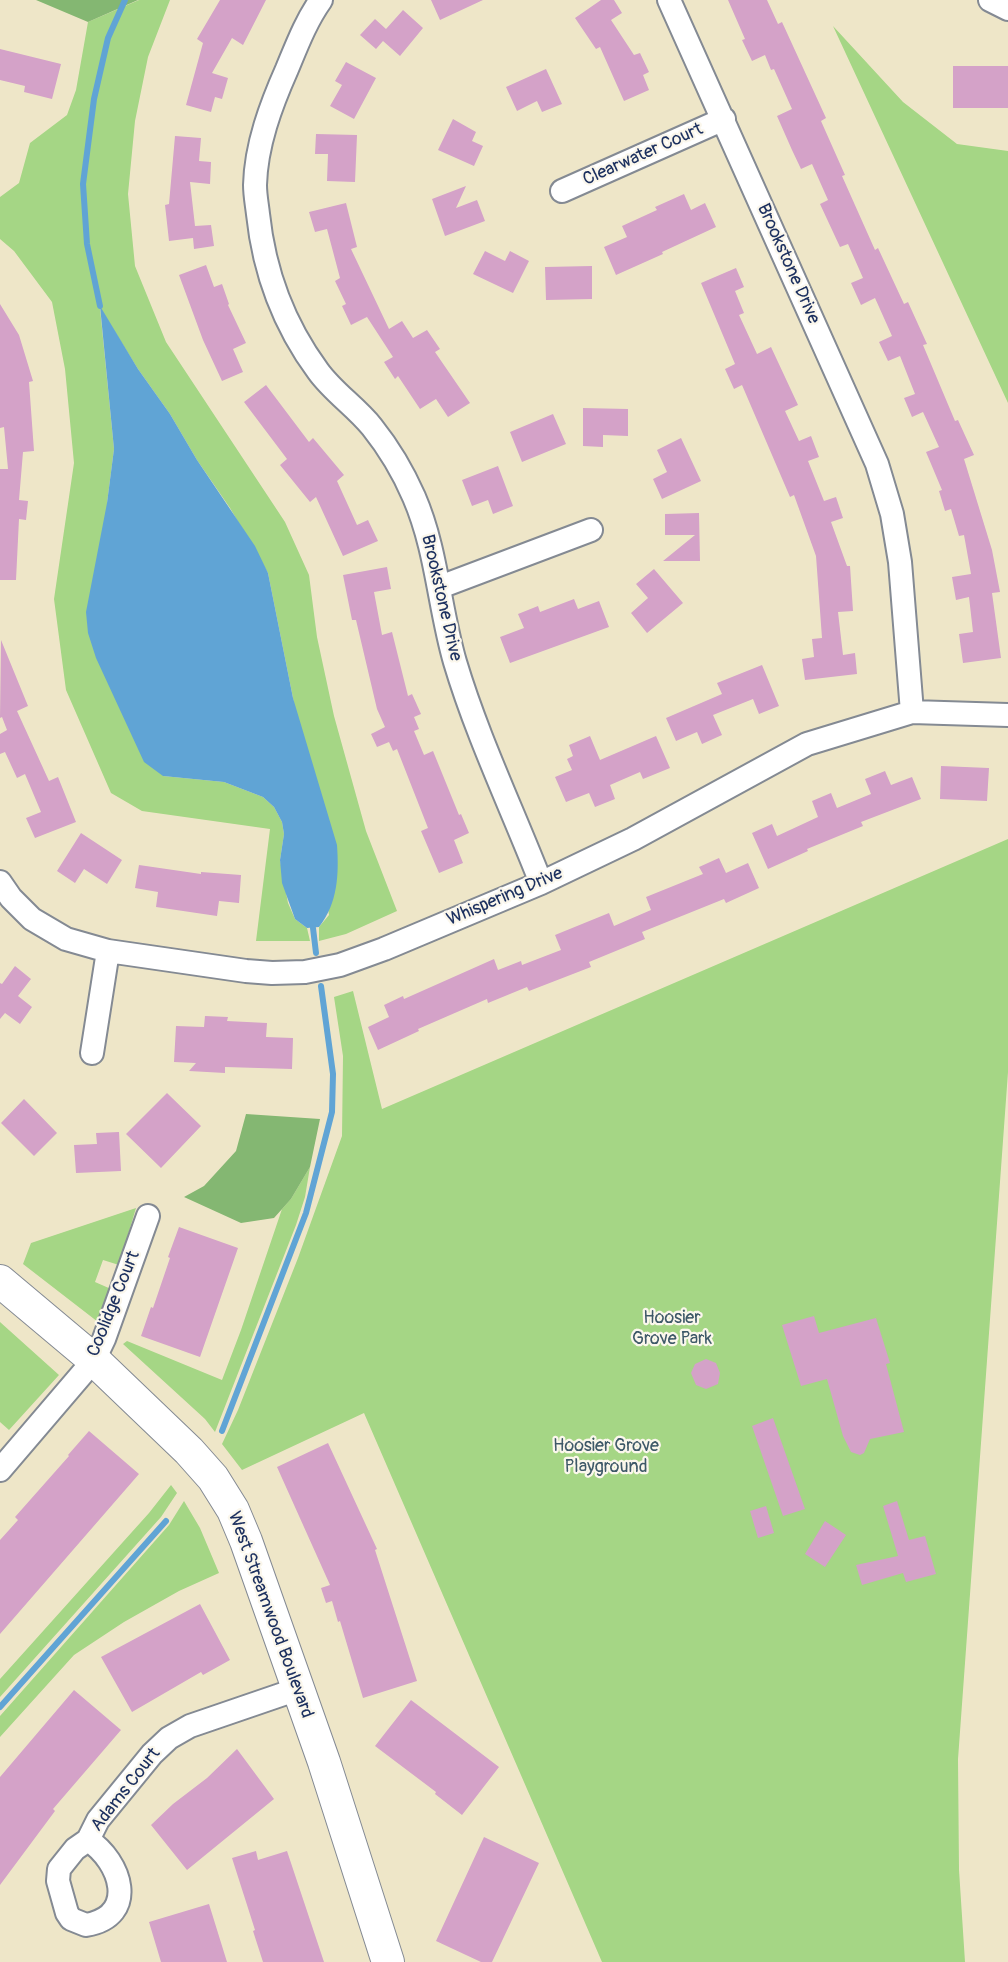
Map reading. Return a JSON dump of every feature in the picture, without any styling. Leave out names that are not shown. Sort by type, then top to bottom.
[{"type":"street","name":"Brookstone Drive","points":[[321,0],[305,27],[271,106],[262,142],[255,186],[265,257],[275,291],[293,332],[318,372],[372,427],[414,496],[431,546],[447,632],[470,705],[542,883]]},
{"type":"street","name":"Brookstone Drive","points":[[669,0],[877,464],[892,514],[900,562],[912,711]]},
{"type":"street","points":[[990,0],[1008,9]]},
{"type":"street","name":"Clearwater Court","points":[[562,191],[724,119]]},
{"type":"street","points":[[440,587],[591,530]]},
{"type":"street","name":"Whispering Drive","points":[[0,882],[32,919],[66,939],[108,951],[246,971],[305,972],[340,965],[373,953],[542,883],[633,839],[807,744],[912,711],[1008,715]]},
{"type":"street","points":[[92,1053],[108,951]]},
{"type":"street","name":"Coolidge Court","points":[[0,1470],[94,1360],[104,1339],[148,1216]]},
{"type":"street","name":"West Streamwood Boulevard","points":[[0,1281],[94,1360],[189,1451],[213,1478],[233,1510],[298,1689],[388,1962]]},
{"type":"street","name":"Adams Court","points":[[88,1840],[98,1820],[152,1754],[169,1738],[189,1726],[298,1689]]},
{"type":"green space","points":[[36,0],[138,0],[88,22]]},
{"type":"green space","points":[[139,0],[170,0],[148,57],[135,121],[128,194],[135,266],[166,342],[285,522],[309,575],[317,637],[334,716],[366,831],[397,911],[346,934],[319,941],[319,927],[329,915],[293,698],[268,573],[230,508],[100,308],[114,449],[107,503],[163,776],[224,782],[263,797],[274,807],[282,822],[284,834],[280,860],[288,903],[295,919],[307,928],[310,941],[256,941],[270,829],[142,811],[111,793],[66,690],[54,599],[74,463],[65,369],[52,302],[14,251],[0,239],[0,197],[19,183],[30,143],[67,115],[76,90],[88,22]]},
{"type":"green space","points":[[833,26],[903,102],[957,144],[1008,151],[1008,403]]},
{"type":"green space","name":"Hoosier Grove Park","points":[[1008,839],[1008,1072],[958,1759],[959,1870],[965,1962],[602,1962],[364,1413],[242,1470],[222,1444],[238,1410],[298,1258],[342,1136],[343,1056],[334,997],[353,991],[382,1109]]},
{"type":"green space","points":[[246,1114],[320,1119],[310,1167],[291,1199],[274,1218],[241,1223],[184,1197],[204,1186],[236,1151]]},
{"type":"green space","points":[[310,1167],[305,1197],[296,1225],[215,1432],[205,1419],[123,1344],[127,1341],[222,1380],[282,1209],[291,1199]]},
{"type":"green space","points":[[136,1208],[119,1265],[103,1260],[95,1282],[111,1289],[98,1322],[23,1264],[31,1243]]},
{"type":"green space","points":[[0,1322],[59,1375],[9,1430],[0,1422]]},
{"type":"green space","points":[[171,1485],[177,1493],[161,1517],[0,1697],[0,1679],[149,1513]]},
{"type":"green space","points":[[184,1501],[200,1528],[219,1573],[179,1591],[124,1622],[74,1655],[0,1737],[0,1716],[169,1525]]},
{"type":"water","points":[[100,306],[138,369],[170,414],[197,460],[255,546],[268,573],[293,698],[337,845],[338,867],[334,898],[319,927],[307,928],[295,919],[282,883],[280,860],[284,834],[282,822],[274,807],[263,797],[224,782],[163,776],[144,762],[96,658],[88,633],[86,612],[107,503],[114,449]]},
{"type":"building","points":[[220,0],[266,0],[243,45],[232,38],[212,73],[228,78],[222,99],[215,97],[211,112],[186,105],[203,43],[197,39]]},
{"type":"building","points":[[431,0],[483,0],[440,20]]},
{"type":"building","points":[[601,0],[614,0],[622,13],[611,20],[634,55],[640,53],[649,72],[643,75],[649,90],[624,101],[600,47],[596,49],[575,18]]},
{"type":"building","points":[[728,0],[767,0],[778,24],[782,22],[826,118],[821,121],[845,175],[842,176],[875,250],[878,248],[904,304],[908,302],[927,344],[923,345],[955,421],[958,420],[974,455],[964,459],[992,550],[1000,592],[992,593],[1001,658],[963,663],[959,634],[973,632],[969,597],[956,600],[952,577],[971,574],[964,535],[959,536],[951,509],[945,511],[939,491],[942,490],[926,452],[939,447],[923,412],[912,417],[904,398],[915,394],[900,356],[888,361],[879,342],[892,336],[875,298],[861,305],[851,283],[863,278],[848,244],[840,247],[820,204],[828,200],[812,164],[801,169],[777,116],[792,109],[774,69],[771,70],[765,55],[752,61]]},
{"type":"building","points":[[403,10],[423,28],[400,56],[383,41],[376,49],[360,35],[375,19],[386,29]]},
{"type":"building","points":[[0,49],[61,64],[52,99],[24,92],[25,86],[0,80]]},
{"type":"building","points":[[346,62],[376,78],[354,119],[330,106],[342,85],[335,81]]},
{"type":"building","points":[[953,66],[1008,66],[1008,108],[953,108]]},
{"type":"building","points":[[546,69],[562,104],[542,112],[537,101],[517,111],[506,87]]},
{"type":"building","points":[[453,119],[476,132],[472,141],[483,146],[474,166],[438,150]]},
{"type":"building","points":[[316,134],[357,135],[355,182],[327,181],[328,154],[315,154]]},
{"type":"building","points":[[175,136],[201,138],[199,161],[211,162],[210,184],[190,182],[195,226],[211,225],[214,246],[194,249],[193,238],[169,241],[165,205],[169,204]]},
{"type":"building","points":[[466,186],[456,208],[477,200],[485,221],[445,236],[432,199]]},
{"type":"building","points":[[684,194],[691,210],[705,203],[716,227],[616,275],[604,247],[627,237],[622,226],[657,210],[655,207]]},
{"type":"building","points":[[346,203],[357,247],[351,249],[389,329],[402,321],[413,338],[427,330],[440,349],[435,352],[470,403],[448,417],[436,399],[420,409],[398,376],[395,379],[384,362],[393,357],[367,317],[351,325],[342,306],[346,304],[335,281],[340,278],[327,229],[315,232],[309,212]]},
{"type":"building","points":[[485,251],[505,261],[510,251],[529,261],[513,293],[473,274]]},
{"type":"building","points":[[206,265],[214,287],[222,284],[228,305],[246,343],[233,349],[243,372],[222,381],[203,340],[179,275]]},
{"type":"building","points":[[592,266],[592,299],[546,300],[545,267]]},
{"type":"building","points":[[736,268],[744,287],[735,291],[744,313],[739,315],[757,354],[771,347],[798,405],[785,411],[799,441],[811,436],[819,457],[808,461],[824,501],[836,497],[843,518],[831,522],[847,566],[850,566],[853,611],[838,612],[843,655],[855,653],[857,674],[805,680],[802,659],[814,657],[812,639],[822,638],[816,556],[794,495],[790,497],[742,385],[734,389],[725,369],[735,364],[701,283]]},
{"type":"building","points":[[0,304],[19,335],[33,381],[29,382],[34,451],[23,452],[19,500],[28,501],[26,520],[19,519],[16,580],[0,580],[0,469],[8,469],[4,427],[0,428]]},
{"type":"building","points":[[266,385],[309,442],[313,438],[344,475],[337,481],[357,525],[368,520],[378,541],[343,556],[316,497],[310,502],[280,465],[287,459],[244,402]]},
{"type":"building","points":[[583,408],[628,409],[628,436],[603,435],[603,447],[583,446]]},
{"type":"building","points":[[553,414],[566,444],[522,462],[510,432]]},
{"type":"building","points":[[681,438],[701,481],[662,499],[653,479],[667,472],[657,450]]},
{"type":"building","points":[[498,466],[513,506],[493,514],[488,500],[472,506],[462,480]]},
{"type":"building","points":[[699,513],[700,561],[663,561],[695,535],[665,535],[665,514]]},
{"type":"building","points":[[387,567],[391,589],[374,592],[382,635],[392,632],[408,696],[412,694],[421,714],[414,717],[419,729],[414,731],[424,755],[433,751],[459,815],[461,814],[469,833],[454,840],[463,863],[439,873],[421,831],[428,828],[397,749],[393,751],[389,742],[377,747],[371,734],[385,727],[377,709],[356,620],[352,620],[343,575]]},
{"type":"building","points":[[654,569],[683,603],[647,633],[631,613],[648,598],[636,584]]},
{"type":"building","points":[[574,599],[578,609],[599,601],[609,627],[510,663],[500,637],[524,628],[518,614],[538,606],[540,612]]},
{"type":"building","points":[[1,640],[28,706],[17,711],[49,781],[58,777],[76,822],[35,838],[26,818],[41,812],[25,774],[17,778],[5,752],[0,754],[0,734],[7,730],[2,717],[0,718]]},
{"type":"building","points":[[762,665],[779,706],[759,714],[753,699],[713,715],[722,735],[702,744],[697,732],[676,741],[666,718],[722,694],[717,683]]},
{"type":"building","points":[[590,736],[600,760],[656,736],[670,768],[643,779],[640,772],[610,785],[615,799],[595,807],[589,793],[566,802],[555,777],[572,770],[567,759],[573,756],[569,745]]},
{"type":"building","points":[[941,766],[989,768],[987,801],[940,799]]},
{"type":"building","points":[[885,771],[891,785],[912,777],[921,799],[861,822],[863,826],[807,849],[808,851],[768,869],[752,833],[772,824],[777,836],[818,817],[812,801],[831,793],[837,808],[871,794],[865,779]]},
{"type":"building","points":[[81,833],[122,860],[107,884],[84,869],[75,883],[57,871]]},
{"type":"building","points":[[719,858],[726,873],[748,863],[759,888],[726,903],[724,899],[642,932],[645,939],[589,962],[591,967],[529,991],[527,987],[488,1003],[487,999],[418,1029],[419,1031],[378,1050],[368,1027],[389,1017],[384,1005],[403,996],[404,999],[494,959],[498,970],[521,961],[522,965],[561,950],[555,935],[609,913],[614,926],[651,910],[646,897],[703,874],[699,867]]},
{"type":"building","points":[[139,865],[201,874],[201,872],[241,875],[239,903],[219,901],[217,916],[156,907],[158,892],[135,888]]},
{"type":"building","points":[[15,966],[31,979],[18,996],[32,1007],[20,1024],[5,1013],[0,1019],[0,983],[2,984]]},
{"type":"building","points":[[205,1016],[228,1017],[227,1021],[267,1023],[266,1037],[293,1038],[292,1069],[225,1067],[225,1073],[189,1071],[196,1063],[174,1062],[176,1026],[204,1027]]},
{"type":"building","points":[[167,1093],[201,1126],[161,1168],[126,1134]]},
{"type":"building","points":[[24,1099],[57,1133],[34,1156],[1,1123]]},
{"type":"building","points":[[119,1132],[121,1171],[76,1173],[74,1145],[97,1144],[96,1133]]},
{"type":"building","points":[[179,1227],[238,1248],[200,1357],[141,1336],[151,1307],[153,1308]]},
{"type":"building","points":[[814,1316],[819,1333],[876,1318],[890,1363],[886,1364],[904,1432],[870,1439],[864,1453],[860,1455],[851,1452],[843,1436],[827,1379],[801,1386],[782,1325]]},
{"type":"building","points":[[706,1359],[716,1363],[720,1373],[718,1384],[706,1389],[696,1385],[691,1373],[695,1364]]},
{"type":"building","points":[[773,1418],[805,1509],[783,1516],[752,1426]]},
{"type":"building","points":[[89,1431],[139,1474],[0,1634],[0,1540],[18,1520],[15,1517]]},
{"type":"building","points":[[328,1443],[377,1549],[375,1550],[417,1681],[363,1698],[340,1621],[338,1622],[332,1601],[326,1603],[321,1588],[330,1585],[277,1467]]},
{"type":"building","points":[[897,1501],[909,1540],[925,1536],[936,1574],[906,1582],[903,1573],[862,1585],[856,1565],[898,1556],[883,1506]]},
{"type":"building","points":[[766,1506],[774,1533],[758,1538],[750,1511]]},
{"type":"building","points":[[825,1521],[846,1535],[825,1567],[805,1554]]},
{"type":"building","points":[[200,1604],[230,1660],[203,1675],[201,1672],[132,1712],[101,1657]]},
{"type":"building","points":[[74,1690],[121,1730],[53,1809],[55,1811],[0,1885],[0,1777]]},
{"type":"building","points":[[411,1700],[499,1767],[462,1815],[435,1794],[436,1792],[375,1746]]},
{"type":"building","points":[[237,1749],[274,1799],[187,1870],[151,1825],[173,1804],[207,1778]]},
{"type":"building","points":[[484,1837],[539,1863],[492,1962],[481,1962],[436,1941]]},
{"type":"building","points":[[256,1851],[258,1860],[287,1851],[324,1962],[263,1962],[232,1858]]},
{"type":"building","points":[[209,1904],[227,1962],[161,1962],[149,1922]]},
{"type":"waterway","points":[[100,306],[87,244],[83,184],[94,99],[108,38],[125,0]]},
{"type":"waterway","points":[[313,928],[316,953]]},
{"type":"waterway","points":[[222,1431],[306,1213],[332,1112],[333,1074],[321,986]]},
{"type":"waterway","points":[[0,1707],[166,1521]]},
{"type":"park label","name":"Hoosier Grove Playground","points":[[606,1456]]}]
